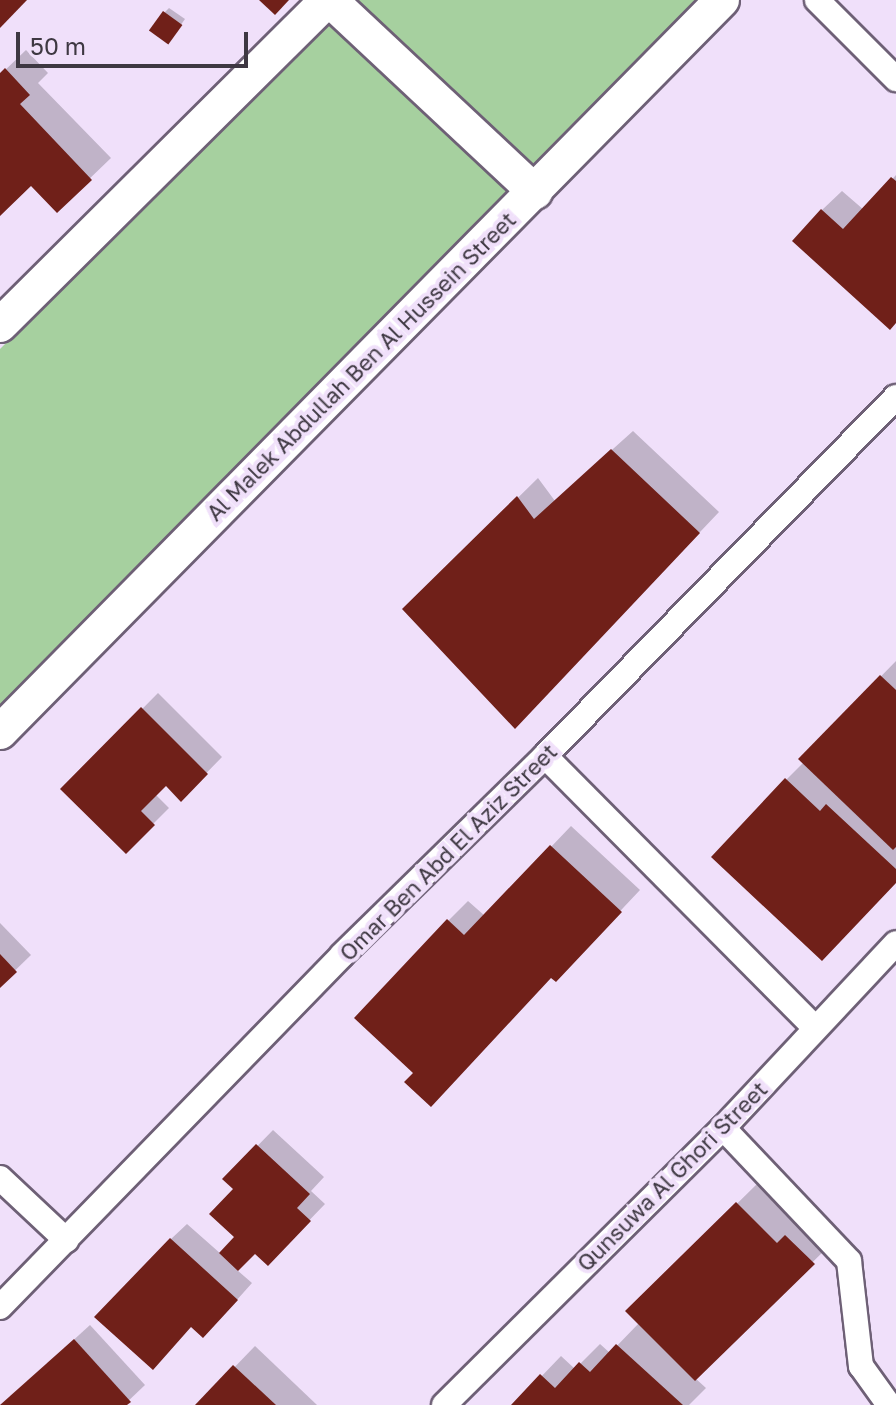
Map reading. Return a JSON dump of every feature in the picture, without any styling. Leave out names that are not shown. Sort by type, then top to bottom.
[{"type":"main road","points":[[0,325],[328,0],[535,192]]},
{"type":"main road","name":"Al Malek Abdullah Ben Al Hussein Street","points":[[0,732],[722,0]]},
{"type":"street","points":[[817,0],[896,79]]},
{"type":"street","name":"Omar Ben Abd El Aziz Street","points":[[0,1307],[342,955],[545,756],[896,397]]},
{"type":"street","points":[[545,756],[815,1028]]},
{"type":"street","name":"Qunsuwa Al Ghori Street","points":[[444,1405],[723,1128],[896,943]]},
{"type":"street","points":[[723,1128],[849,1261],[861,1366],[889,1405]]},
{"type":"street","points":[[0,1178],[66,1240]]},
{"type":"green space","points":[[353,0],[704,0],[0,718],[0,349]]},
{"type":"building","points":[[0,0],[27,0],[0,28]]},
{"type":"building","points":[[259,0],[289,0],[275,15]]},
{"type":"building","points":[[163,11],[182,25],[168,45],[149,30]]},
{"type":"building","points":[[5,68],[30,95],[20,104],[92,180],[57,213],[31,186],[0,216],[0,73]]},
{"type":"building","points":[[891,177],[896,181],[896,323],[890,330],[792,241],[821,209],[843,229]]},
{"type":"building","points":[[611,449],[700,533],[515,729],[402,609],[517,496],[534,519]]},
{"type":"building","points":[[880,675],[896,690],[896,847],[893,850],[798,759]]},
{"type":"building","points":[[141,707],[208,774],[181,802],[166,786],[141,811],[155,825],[126,854],[60,789]]},
{"type":"building","points":[[785,778],[820,811],[826,804],[896,869],[896,883],[822,961],[711,857]]},
{"type":"building","points":[[550,845],[622,912],[556,982],[551,978],[431,1107],[404,1082],[413,1073],[354,1018],[447,919],[464,935]]},
{"type":"building","points":[[0,954],[17,972],[0,988]]},
{"type":"building","points":[[256,1144],[310,1194],[297,1208],[311,1221],[268,1266],[255,1254],[238,1271],[219,1253],[234,1237],[209,1214],[233,1189],[222,1179]]},
{"type":"building","points":[[736,1202],[777,1243],[785,1235],[815,1264],[695,1381],[625,1311]]},
{"type":"building","points":[[170,1238],[238,1300],[203,1338],[191,1327],[153,1370],[94,1317]]},
{"type":"building","points":[[74,1339],[131,1402],[127,1405],[0,1405]]},
{"type":"building","points":[[616,1344],[683,1405],[511,1405],[540,1374],[555,1388],[579,1362],[590,1372]]},
{"type":"building","points":[[233,1365],[276,1405],[195,1405]]}]
